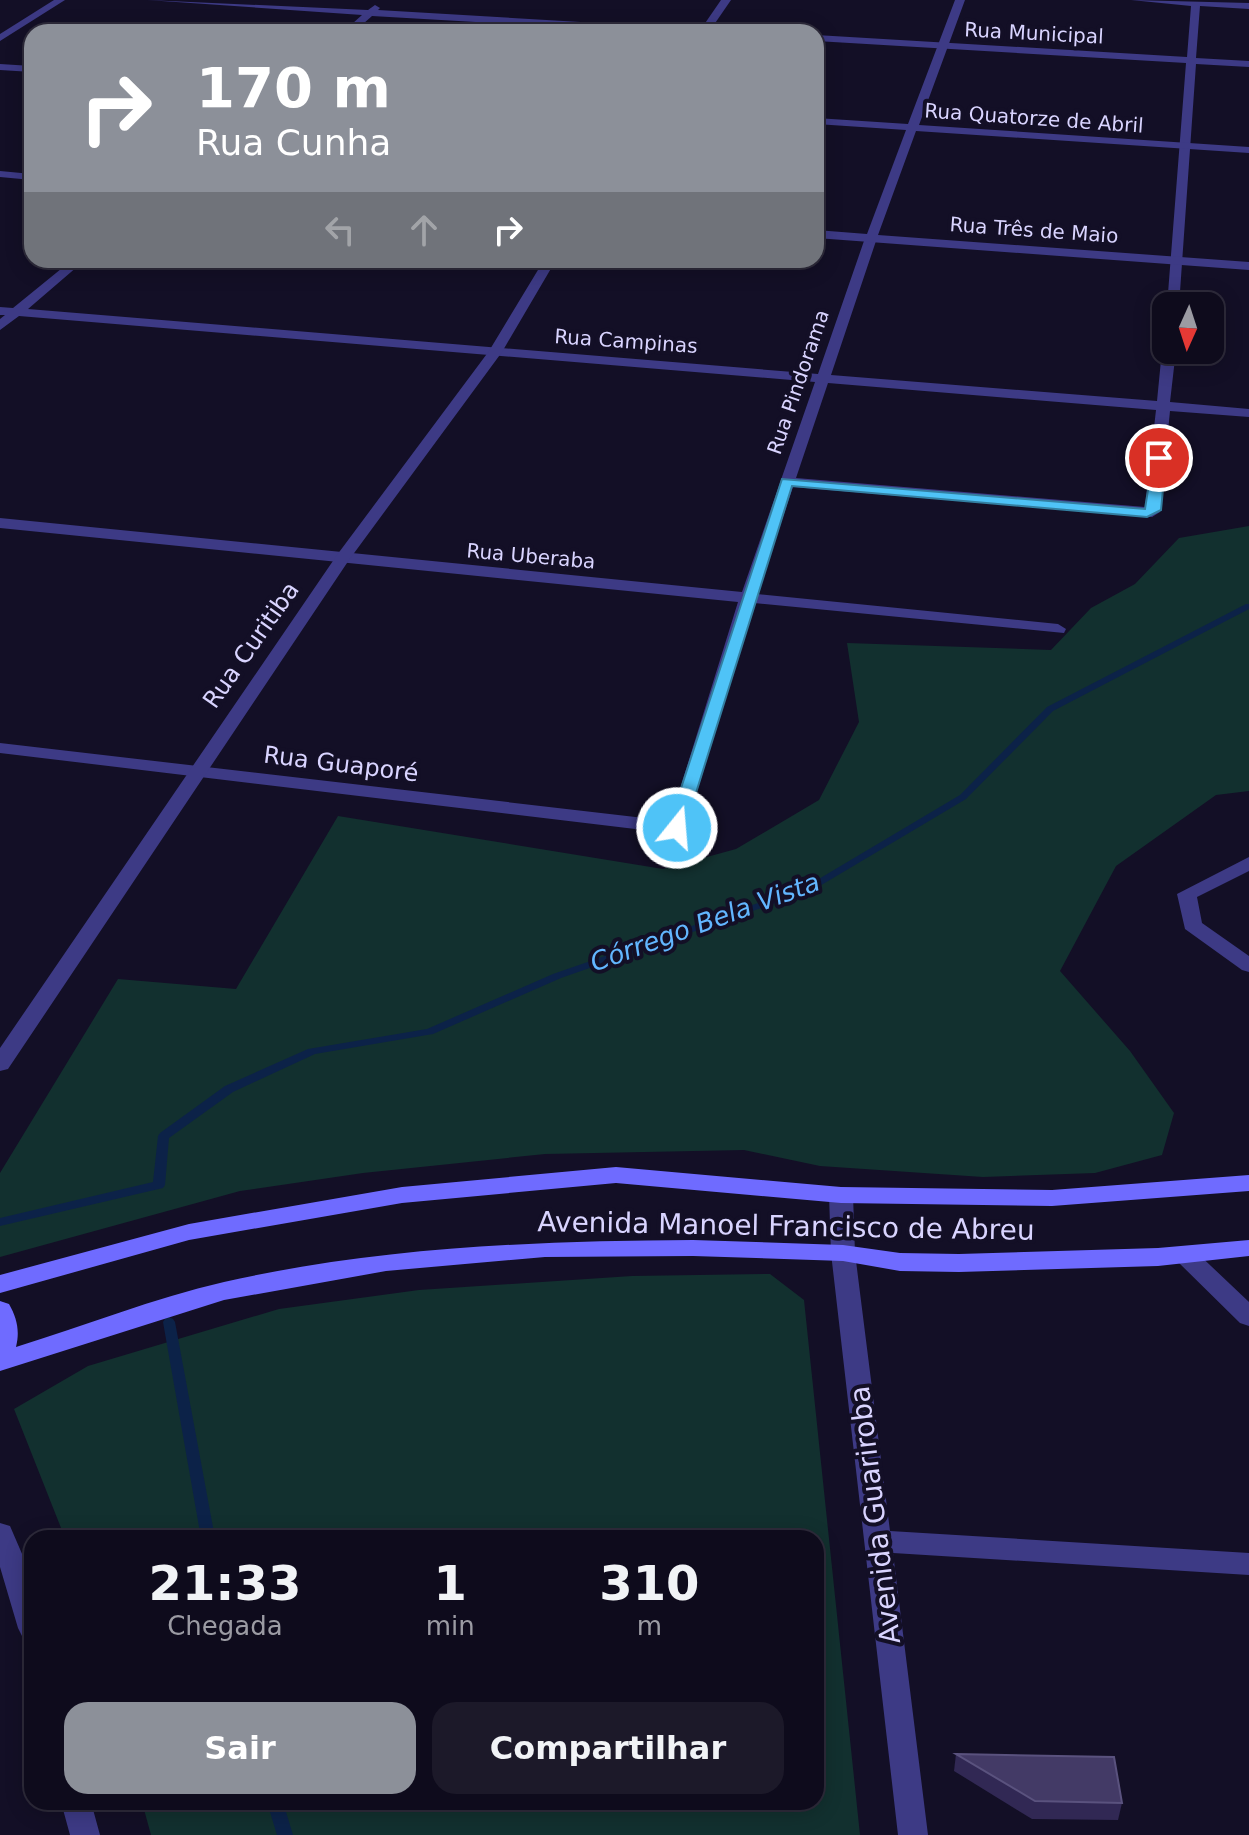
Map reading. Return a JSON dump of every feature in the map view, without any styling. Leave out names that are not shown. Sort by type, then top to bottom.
[{"type":"main road","name":"Avenida Manoel Francisco de Abreu","points":[[0,1284],[189,1232],[402,1195],[616,1175],[730,1182],[841,1195],[1052,1198],[1249,1183]]},
{"type":"main road","name":"Avenida Manoel Francisco de Abreu","points":[[0,1359],[223,1291],[386,1262],[545,1249],[693,1248],[843,1253],[900,1262],[959,1263],[1184,1254],[1249,1248]]},
{"type":"main road","points":[[0,1310],[5,1320],[6,1341],[0,1359]]},
{"type":"street","points":[[0,38],[60,0]]},
{"type":"street","points":[[152,0],[569,24]]},
{"type":"street","points":[[357,24],[384,0]]},
{"type":"street","points":[[708,24],[726,0]]},
{"type":"street","name":"Rua Pindorama","points":[[677,828],[748,597],[823,375],[910,128],[960,0]]},
{"type":"street","points":[[1136,0],[1249,6]]},
{"type":"street","points":[[1174,292],[1196,2]]},
{"type":"street","name":"Rua Municipal","points":[[824,38],[1249,64]]},
{"type":"street","points":[[0,67],[24,68]]},
{"type":"street","name":"Rua Quatorze de Abril","points":[[824,122],[1249,150]]},
{"type":"street","points":[[0,174],[24,176]]},
{"type":"street","name":"Rua Três de Maio","points":[[824,235],[1249,266]]},
{"type":"street","points":[[0,326],[69,268]]},
{"type":"street","name":"Rua Curitiba","points":[[0,1064],[343,558],[495,352],[545,268]]},
{"type":"street","name":"Rua Campinas","points":[[0,311],[495,352],[823,375],[1249,413]]},
{"type":"street","points":[[787,482],[1152,512],[1168,364]]},
{"type":"street","name":"Rua Uberaba","points":[[0,523],[1058,629]]},
{"type":"street","name":"Rua Guaporé","points":[[0,748],[677,828]]},
{"type":"street","points":[[1249,863],[1187,894],[1192,925],[1249,966]]},
{"type":"street","name":"Avenida Guariroba","points":[[841,1195],[843,1253],[913,1835]]},
{"type":"street","points":[[1184,1254],[1249,1317]]},
{"type":"street","points":[[0,1534],[24,1595]]},
{"type":"street","points":[[878,1541],[1249,1564]]},
{"type":"street","points":[[78,1810],[85,1835]]},
{"type":"green space","points":[[1249,526],[1249,791],[1216,795],[1116,866],[1060,971],[1130,1051],[1174,1113],[1162,1155],[1095,1173],[983,1177],[820,1166],[744,1150],[545,1154],[363,1173],[240,1191],[0,1257],[0,1173],[118,979],[236,989],[338,816],[663,869],[736,849],[819,800],[859,722],[847,643],[1051,650],[1091,608],[1135,584],[1179,538]]},
{"type":"green space","points":[[770,1274],[804,1300],[860,1835],[151,1835],[144,1810],[824,1810],[824,1530],[62,1530],[14,1409],[88,1366],[279,1309],[419,1290],[632,1276]]},
{"type":"building","points":[[956,1754],[1114,1757],[1122,1803],[1035,1801]]},
{"type":"waterway","name":"Córrego Bela Vista","points":[[0,1222],[159,1185],[164,1136],[229,1089],[312,1051],[429,1032],[557,976],[810,888],[963,797],[1050,709],[1249,606]]},
{"type":"waterway","name":"Córrego Bela Vista","points":[[169,1322],[207,1530]]},
{"type":"waterway","name":"Córrego Bela Vista","points":[[277,1810],[285,1835]]},
{"type":"route","points":[[677,828],[787,482],[1147,513],[1154,510],[1159,458]]}]
